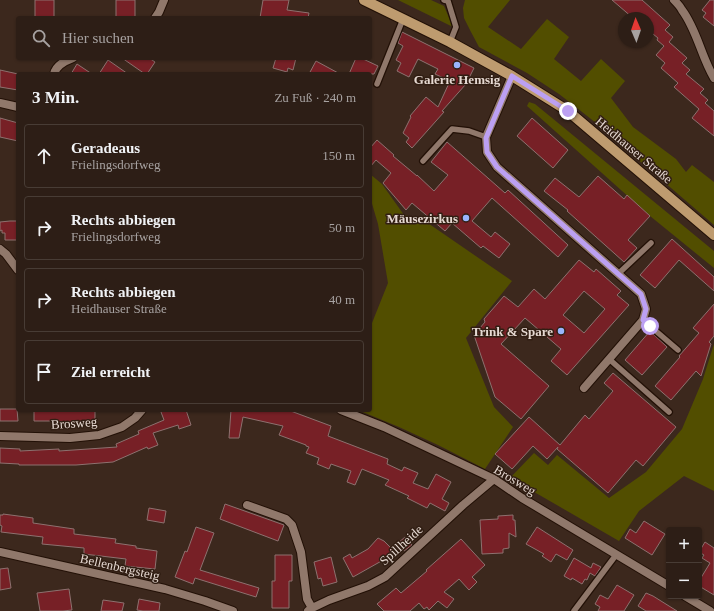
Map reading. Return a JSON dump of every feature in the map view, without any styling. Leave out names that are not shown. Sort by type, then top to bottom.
[{"type":"main road","name":"Heidhauser Straße","points":[[364,0],[450,42],[512,76],[568,111],[714,235]]},
{"type":"street","points":[[156,16],[164,0]]},
{"type":"street","points":[[674,0],[687,17],[714,78]]},
{"type":"street","points":[[54,72],[64,61],[67,60]]},
{"type":"street","points":[[512,76],[486,138],[487,152],[497,167],[641,294],[646,309],[643,320],[584,388]]},
{"type":"street","points":[[0,102],[16,106]]},
{"type":"street","points":[[0,249],[6,254],[16,267]]},
{"type":"street","name":"Brosweg","points":[[0,436],[70,438],[99,435],[122,427],[140,412]]},
{"type":"street","name":"Brosweg","points":[[346,412],[384,427],[494,479],[522,498],[666,584]]},
{"type":"street","name":"Spillheide","points":[[247,505],[286,520],[292,525],[301,552],[307,599],[310,609],[329,600],[368,586],[385,577],[463,505],[494,479]]},
{"type":"street","name":"Bellenbergsteig","points":[[0,552],[165,589],[233,611]]},
{"type":"street","points":[[690,599],[710,611]]},
{"type":"lane","points":[[446,0],[456,28],[450,42]]},
{"type":"lane","points":[[377,84],[403,19]]},
{"type":"lane","points":[[423,161],[452,129],[469,131],[486,138]]},
{"type":"lane","points":[[618,274],[651,243]]},
{"type":"lane","points":[[643,320],[678,350]]},
{"type":"lane","points":[[609,359],[669,412]]},
{"type":"lane","points":[[574,611],[616,555]]},
{"type":"shaded area","points":[[398,0],[431,0],[444,6],[453,27]]},
{"type":"shaded area","points":[[465,0],[510,0],[488,27],[521,49],[547,19],[569,37],[554,59],[581,81],[601,59],[625,81],[611,98],[633,127],[676,159],[686,172],[692,165],[714,182],[714,225],[591,119],[559,94],[527,73],[479,47],[464,18],[463,8]]},
{"type":"shaded area","points":[[529,102],[535,104],[714,251],[714,268],[650,216],[527,106]]},
{"type":"shaded area","points":[[372,176],[382,184],[404,215],[422,219],[512,281],[466,338],[494,407],[513,427],[485,469],[438,445],[363,412],[372,412],[372,323],[388,283],[378,224],[372,204]]},
{"type":"shaded area","points":[[714,344],[714,491],[684,476],[639,511],[619,541],[510,478],[534,453],[548,465],[557,455],[609,498],[646,472],[682,429],[703,379]]},
{"type":"building","points":[[35,0],[54,0],[54,16],[35,16]]},
{"type":"building","points":[[116,0],[135,0],[135,16],[116,16]]},
{"type":"building","points":[[263,0],[289,0],[287,10],[309,13],[308,16],[260,16]]},
{"type":"building","points":[[612,0],[642,0],[670,25],[665,30],[673,37],[669,42],[687,58],[682,63],[690,70],[686,74],[704,89],[700,93],[708,100],[705,103],[714,111],[714,136],[692,118],[699,109],[674,87],[678,83],[661,68],[665,63],[656,55],[664,46],[657,40],[658,38],[654,35],[654,12],[626,12]]},
{"type":"building","points":[[710,0],[714,0],[714,26],[703,17],[706,13],[702,10]]},
{"type":"building","points":[[402,32],[474,68],[466,84],[442,111],[444,112],[412,148],[406,142],[409,138],[403,133],[411,117],[410,116],[426,97],[438,107],[450,81],[435,74],[438,69],[418,59],[409,77],[397,71],[401,63],[396,60],[403,46],[398,43]]},
{"type":"building","points":[[108,60],[125,72],[100,72]]},
{"type":"building","points":[[125,60],[152,60],[155,62],[148,72],[142,72]]},
{"type":"building","points":[[275,60],[296,60],[293,70],[288,68],[287,72],[273,68]]},
{"type":"building","points":[[355,60],[365,60],[378,66],[374,74],[372,74],[372,72],[350,72]]},
{"type":"building","points":[[316,61],[336,72],[310,72]]},
{"type":"building","points":[[77,64],[89,72],[72,72]]},
{"type":"building","points":[[0,70],[16,74],[16,90],[0,87]]},
{"type":"building","points":[[0,118],[16,122],[16,141],[0,137]]},
{"type":"building","points":[[532,118],[568,150],[553,168],[517,136]]},
{"type":"building","points":[[377,140],[394,155],[393,156],[434,191],[448,175],[431,162],[447,142],[505,193],[508,190],[568,245],[558,257],[492,198],[472,221],[491,237],[495,232],[510,244],[499,258],[483,246],[481,248],[452,223],[445,231],[412,203],[406,210],[383,183],[391,173],[376,160],[372,165],[372,146]]},
{"type":"building","points":[[598,176],[624,199],[627,195],[650,216],[628,240],[637,248],[624,262],[567,211],[568,210],[544,191],[555,178],[579,197]]},
{"type":"building","points":[[16,221],[16,240],[5,240],[5,233],[2,233],[2,230],[0,231],[0,222]]},
{"type":"building","points":[[672,239],[714,277],[714,291],[679,260],[655,288],[640,275]]},
{"type":"building","points":[[579,260],[594,272],[596,269],[621,291],[617,295],[629,305],[567,375],[551,361],[561,349],[525,318],[501,344],[549,386],[521,419],[495,397],[474,335],[485,322],[484,319],[504,296],[518,307],[534,289],[545,299]],"holes":[[[584,291],[605,309],[584,333],[563,315]]]},
{"type":"building","points":[[714,304],[714,336],[709,342],[711,344],[701,376],[696,371],[671,400],[655,386],[699,333],[693,328]]},
{"type":"building","points":[[650,331],[667,347],[642,375],[625,360]]},
{"type":"building","points":[[613,373],[676,427],[643,466],[636,460],[608,493],[557,449],[558,447],[547,459],[533,446],[512,469],[495,454],[529,417],[560,445],[585,415],[589,419],[613,391],[604,383]]},
{"type":"building","points":[[0,409],[16,409],[18,421],[0,421]]},
{"type":"building","points":[[34,412],[95,412],[95,422],[55,423],[55,421],[34,421]]},
{"type":"building","points":[[161,412],[187,412],[191,425],[179,429],[178,425],[153,433],[158,445],[148,449],[147,447],[113,462],[76,465],[19,465],[0,463],[0,448],[20,449],[20,451],[59,449],[59,451],[117,447],[116,444],[139,434],[138,431],[164,420]]},
{"type":"building","points":[[231,412],[293,412],[331,426],[328,436],[388,459],[387,464],[402,471],[404,467],[418,473],[413,483],[428,489],[436,474],[451,482],[442,499],[449,503],[445,511],[430,503],[427,508],[407,498],[409,496],[385,485],[389,480],[362,469],[355,485],[347,482],[351,471],[331,464],[329,469],[317,464],[319,458],[306,453],[309,447],[279,435],[283,426],[243,417],[239,438],[229,438]]},
{"type":"building","points":[[225,504],[284,525],[278,541],[220,519]]},
{"type":"building","points":[[149,508],[166,511],[164,523],[147,520]]},
{"type":"building","points":[[3,514],[33,518],[33,523],[74,529],[74,534],[116,539],[115,543],[157,551],[155,569],[125,566],[126,559],[84,554],[84,548],[42,544],[43,537],[1,532],[2,526],[0,525],[0,515]]},
{"type":"building","points":[[513,515],[513,520],[515,520],[516,537],[509,533],[509,548],[503,549],[503,553],[482,554],[480,520],[498,519],[498,516]]},
{"type":"building","points":[[644,521],[665,534],[652,555],[625,538],[630,529],[636,533]]},
{"type":"building","points":[[196,527],[214,533],[200,570],[259,588],[256,597],[195,578],[193,584],[175,577],[185,551],[187,552]]},
{"type":"building","points":[[537,527],[573,550],[567,560],[556,554],[551,562],[542,556],[544,554],[526,544]]},
{"type":"building","points":[[405,537],[412,545],[404,551],[397,544]]},
{"type":"building","points":[[378,538],[384,541],[394,551],[385,559],[353,577],[343,558],[350,554],[352,558],[368,549]]},
{"type":"building","points":[[461,539],[485,565],[472,577],[477,582],[469,590],[459,579],[444,592],[454,599],[447,608],[438,601],[429,610],[427,607],[424,609],[419,603],[410,611],[384,611],[377,604],[396,588],[401,593]]},
{"type":"building","points":[[705,542],[714,548],[714,595],[702,588],[702,576],[710,563],[702,558],[704,555],[702,554],[702,547]]},
{"type":"building","points":[[275,555],[292,555],[292,581],[289,581],[289,608],[272,608],[272,581],[275,581]]},
{"type":"building","points":[[331,557],[337,582],[323,586],[321,578],[318,579],[314,562]]},
{"type":"building","points":[[574,558],[591,568],[593,563],[601,567],[595,576],[590,573],[587,580],[585,579],[582,584],[572,578],[571,580],[564,576]]},
{"type":"building","points":[[8,568],[11,588],[0,590],[0,569]]},
{"type":"building","points":[[617,585],[634,595],[624,611],[598,611],[600,607],[595,604],[600,595],[608,599]]},
{"type":"building","points":[[69,589],[72,610],[40,611],[37,593]]},
{"type":"building","points":[[646,593],[677,611],[646,611],[638,606]]},
{"type":"building","points":[[139,599],[160,603],[159,611],[137,610]]},
{"type":"building","points":[[103,600],[124,603],[122,611],[101,611]]},
{"type":"place","name":"Galerie Hemsig","points":[[457,65]]},
{"type":"place","name":"Mäusezirkus","points":[[466,218]]},
{"type":"place","name":"Trink & Spare","points":[[561,331]]},
{"type":"route","points":[[568,111],[512,76],[486,138],[487,152],[497,167],[641,294],[646,309],[643,320],[650,326]]}]
